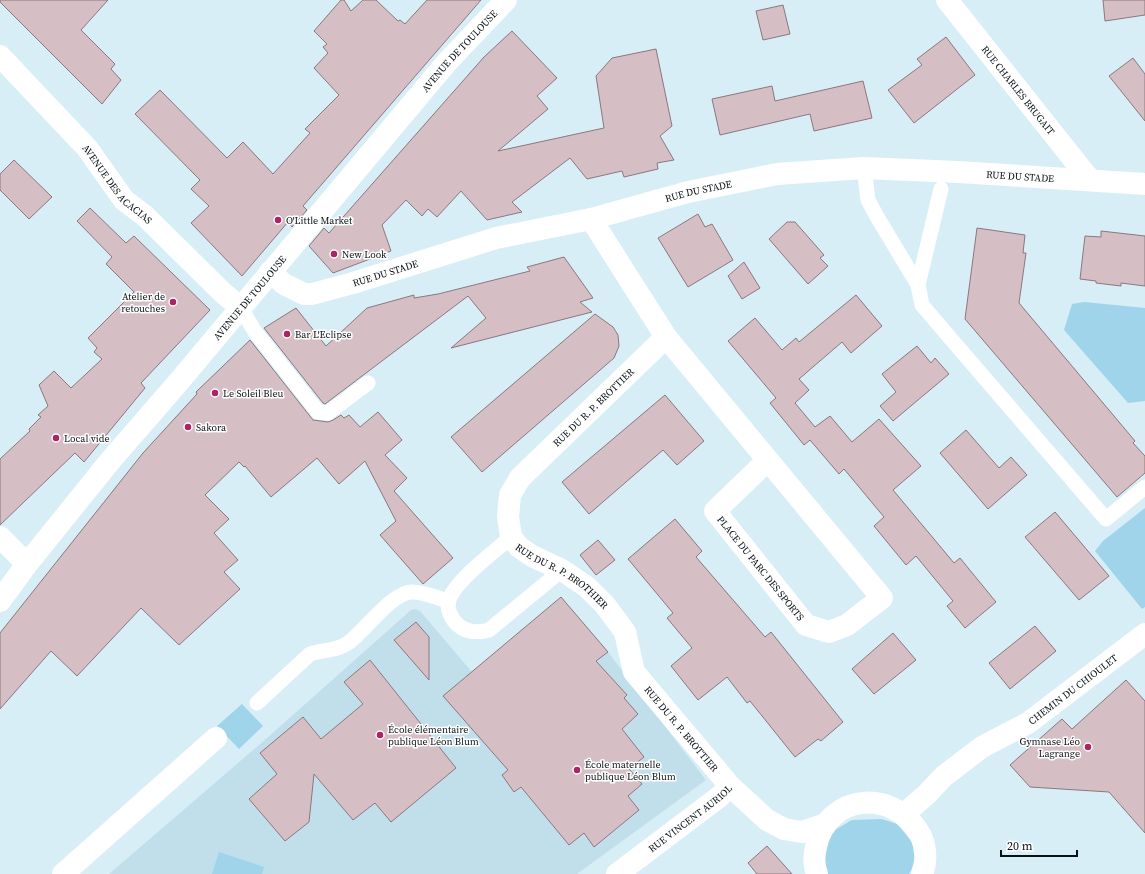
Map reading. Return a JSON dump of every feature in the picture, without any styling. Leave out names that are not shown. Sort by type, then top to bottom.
[{"type":"street","name":"AVENUE DE TOULOUSE","points":[[0,601],[27,564],[110,461],[448,61],[506,0]]},
{"type":"street","name":"RUE CHARLES BRUGAIT","points":[[947,0],[1090,180]]},
{"type":"street","name":"AVENUE DES ACACIAS","points":[[0,56],[87,148],[124,200],[145,216],[223,293],[240,307]]},
{"type":"street","name":"RUE DU STADE","points":[[270,272],[284,284],[304,294],[312,294],[353,283],[496,238],[591,218],[688,192],[777,174],[864,168],[958,172],[1145,184]]},
{"type":"street","name":"PLACE DU PARC DES SPORTS","points":[[591,218],[666,337],[767,461],[882,598],[847,625],[829,632],[806,624],[716,511],[767,461]]},
{"type":"street","name":"RUE DU R. P. BROTTIER","points":[[520,478],[666,337]]},
{"type":"street","name":"RUE DU R. P. BROTHIER","points":[[520,478],[510,495],[508,517],[511,536],[519,546],[532,556],[562,570],[587,587],[605,605],[625,632],[634,672]]},
{"type":"street","points":[[0,537],[27,564]]},
{"type":"street","name":"CHEMIN DU CHIOULET","points":[[904,814],[926,795],[944,776],[982,747],[1028,722],[1145,634]]},
{"type":"street","name":"RUE DU R. P. BROTTIER","points":[[634,672],[730,786]]},
{"type":"street","points":[[63,874],[216,738]]},
{"type":"street","name":"RUE VINCENT AURIOL","points":[[618,874],[719,797],[730,786],[767,820],[784,829],[802,832],[826,824]]},
{"type":"street","points":[[817,874],[814,854],[818,838],[826,824],[838,812],[852,805],[868,802],[881,803],[893,807],[904,814],[915,825],[922,839],[929,872]]},
{"type":"lane","points":[[864,168],[868,200],[890,241],[918,285],[922,305],[1106,518],[1145,487]]},
{"type":"lane","points":[[918,285],[941,189]]},
{"type":"lane","points":[[240,307],[256,333],[318,412],[328,413],[368,383]]},
{"type":"lane","points":[[511,536],[457,585],[448,601],[449,614],[458,625],[468,631],[479,633],[489,630],[562,570]]},
{"type":"lane","points":[[257,704],[310,654],[319,650],[336,648],[347,644],[399,596],[411,592],[422,593],[448,601]]},
{"type":"shaded area","points":[[1084,302],[1145,308],[1145,401],[1128,403],[1064,330],[1072,304]]},
{"type":"shaded area","points":[[1145,508],[1145,607],[1142,609],[1095,551],[1103,541]]},
{"type":"shaded area","points":[[561,597],[608,652],[706,780],[577,874],[109,874],[267,738],[411,610],[415,609],[420,611],[472,672]]},
{"type":"shaded area","points":[[242,704],[263,726],[239,749],[217,726]]},
{"type":"shaded area","points":[[882,819],[897,824],[912,842],[916,855],[909,874],[826,874],[824,853],[833,831],[852,820]]},
{"type":"shaded area","points":[[219,852],[264,867],[262,874],[212,874]]},
{"type":"building","points":[[0,0],[108,0],[81,30],[115,64],[111,69],[121,80],[102,104],[0,2]]},
{"type":"building","points":[[341,0],[344,0],[351,11],[363,0],[376,0],[398,21],[400,20],[405,24],[427,0],[481,0],[303,206],[307,210],[292,227],[288,222],[242,276],[191,223],[209,206],[191,189],[200,180],[135,114],[160,90],[227,158],[243,142],[273,174],[310,133],[305,129],[339,95],[314,68],[328,53],[323,47],[327,44],[314,31]]},
{"type":"building","points":[[1103,0],[1145,0],[1145,15],[1105,21]]},
{"type":"building","points":[[783,5],[790,34],[763,40],[756,11]]},
{"type":"building","points":[[512,31],[557,78],[537,96],[548,109],[498,151],[604,128],[596,76],[612,58],[656,49],[672,126],[660,136],[674,160],[657,163],[658,169],[624,177],[622,171],[587,179],[570,158],[512,202],[522,212],[487,220],[461,191],[437,217],[428,209],[422,216],[406,200],[382,225],[391,251],[333,273],[309,246],[324,228],[329,233],[484,57]]},
{"type":"building","points":[[946,37],[975,75],[914,123],[888,90],[922,65],[917,59]]},
{"type":"building","points":[[1133,58],[1145,74],[1145,121],[1109,76]]},
{"type":"building","points":[[863,81],[872,118],[814,131],[810,114],[720,135],[712,99],[772,86],[775,101]]},
{"type":"building","points":[[14,160],[52,197],[29,219],[0,190],[0,174]]},
{"type":"building","points":[[90,208],[126,243],[134,236],[210,310],[141,383],[145,388],[84,462],[75,453],[0,525],[0,459],[30,431],[29,429],[41,417],[38,415],[48,406],[39,385],[54,371],[71,388],[102,359],[94,352],[97,348],[88,338],[134,292],[106,264],[112,257],[77,221]]},
{"type":"building","points":[[698,214],[705,227],[712,224],[733,260],[688,287],[658,238]]},
{"type":"building","points":[[787,222],[795,222],[824,255],[820,258],[828,266],[808,284],[769,239]]},
{"type":"building","points":[[977,228],[1025,235],[1023,253],[1026,253],[1019,303],[1135,441],[1133,443],[1145,456],[1145,473],[1117,497],[965,319]]},
{"type":"building","points":[[1101,231],[1145,236],[1145,286],[1121,283],[1121,286],[1096,283],[1096,281],[1080,279],[1085,236],[1101,237]]},
{"type":"building","points":[[564,257],[593,298],[580,302],[592,312],[451,348],[486,318],[468,296],[325,404],[264,328],[296,308],[326,346],[367,308],[414,295],[414,298],[438,294],[530,271],[527,267]]},
{"type":"building","points":[[744,262],[760,288],[742,299],[728,276]]},
{"type":"building","points":[[856,295],[882,326],[851,353],[842,342],[799,379],[809,390],[795,403],[815,427],[830,416],[852,442],[879,419],[921,466],[893,490],[954,563],[960,558],[996,602],[965,628],[947,606],[953,601],[916,556],[906,565],[874,526],[884,517],[844,469],[839,474],[810,440],[804,445],[770,403],[776,398],[728,341],[755,318],[782,350],[796,338],[799,342]]},
{"type":"building","points":[[595,314],[613,327],[618,335],[619,346],[614,358],[482,472],[451,437]]},
{"type":"building","points":[[250,340],[313,420],[328,422],[341,415],[344,418],[349,415],[360,427],[378,412],[402,440],[385,455],[407,478],[394,491],[453,558],[423,584],[380,535],[396,521],[365,461],[339,484],[317,458],[271,497],[245,466],[244,467],[239,462],[205,495],[229,519],[214,533],[238,560],[224,572],[240,589],[179,645],[141,608],[77,676],[51,651],[0,709],[0,633],[143,453],[197,394],[196,392]]},
{"type":"building","points":[[917,346],[931,363],[935,358],[949,374],[893,421],[880,406],[896,392],[882,374]]},
{"type":"building","points":[[665,395],[704,441],[677,465],[663,450],[589,514],[562,482]]},
{"type":"building","points":[[966,430],[999,468],[1011,457],[1027,475],[988,509],[940,453]]},
{"type":"building","points":[[1055,512],[1109,576],[1079,600],[1025,537]]},
{"type":"building","points":[[675,519],[702,551],[696,557],[765,637],[771,632],[843,722],[821,741],[818,739],[795,757],[750,701],[747,703],[727,677],[698,700],[671,666],[692,648],[667,618],[673,613],[628,559]]},
{"type":"building","points":[[598,540],[615,560],[596,575],[580,555]]},
{"type":"building","points":[[561,597],[608,652],[596,661],[627,695],[624,698],[638,714],[622,729],[644,757],[629,769],[642,784],[628,796],[639,810],[594,847],[584,833],[569,845],[521,787],[514,792],[502,775],[508,770],[443,696]]},
{"type":"building","points":[[416,622],[429,637],[429,680],[394,640]]},
{"type":"building","points":[[1035,626],[1056,651],[1010,689],[989,663]]},
{"type":"building","points":[[893,633],[916,660],[874,694],[852,669]]},
{"type":"building","points":[[370,660],[456,768],[391,822],[375,803],[353,820],[314,774],[309,822],[285,841],[249,799],[277,774],[260,753],[303,717],[321,739],[363,704],[344,682]]},
{"type":"building","name":"Gymnase Léo Lagrange","points":[[1126,680],[1145,701],[1145,833],[1109,792],[1030,787],[1010,765],[1062,719],[1072,729]]},
{"type":"building","points":[[767,846],[792,874],[757,874],[748,863]]},
{"type":"place","name":"O'Little Market","points":[[278,220]]},
{"type":"place","name":"New Look","points":[[334,254]]},
{"type":"place","name":"Atelier de retouches","points":[[173,302]]},
{"type":"place","name":"Bar L'Eclipse","points":[[287,334]]},
{"type":"place","name":"Le Soleil Bleu","points":[[215,393]]},
{"type":"place","name":"Sakora","points":[[188,427]]},
{"type":"place","name":"Local vide","points":[[56,438]]},
{"type":"place","name":"École élémentaire publique Léon Blum","points":[[380,735]]},
{"type":"place","name":"Gymnase Léo Lagrange","points":[[1088,747]]},
{"type":"place","name":"École maternelle publique Léon Blum","points":[[577,770]]}]
